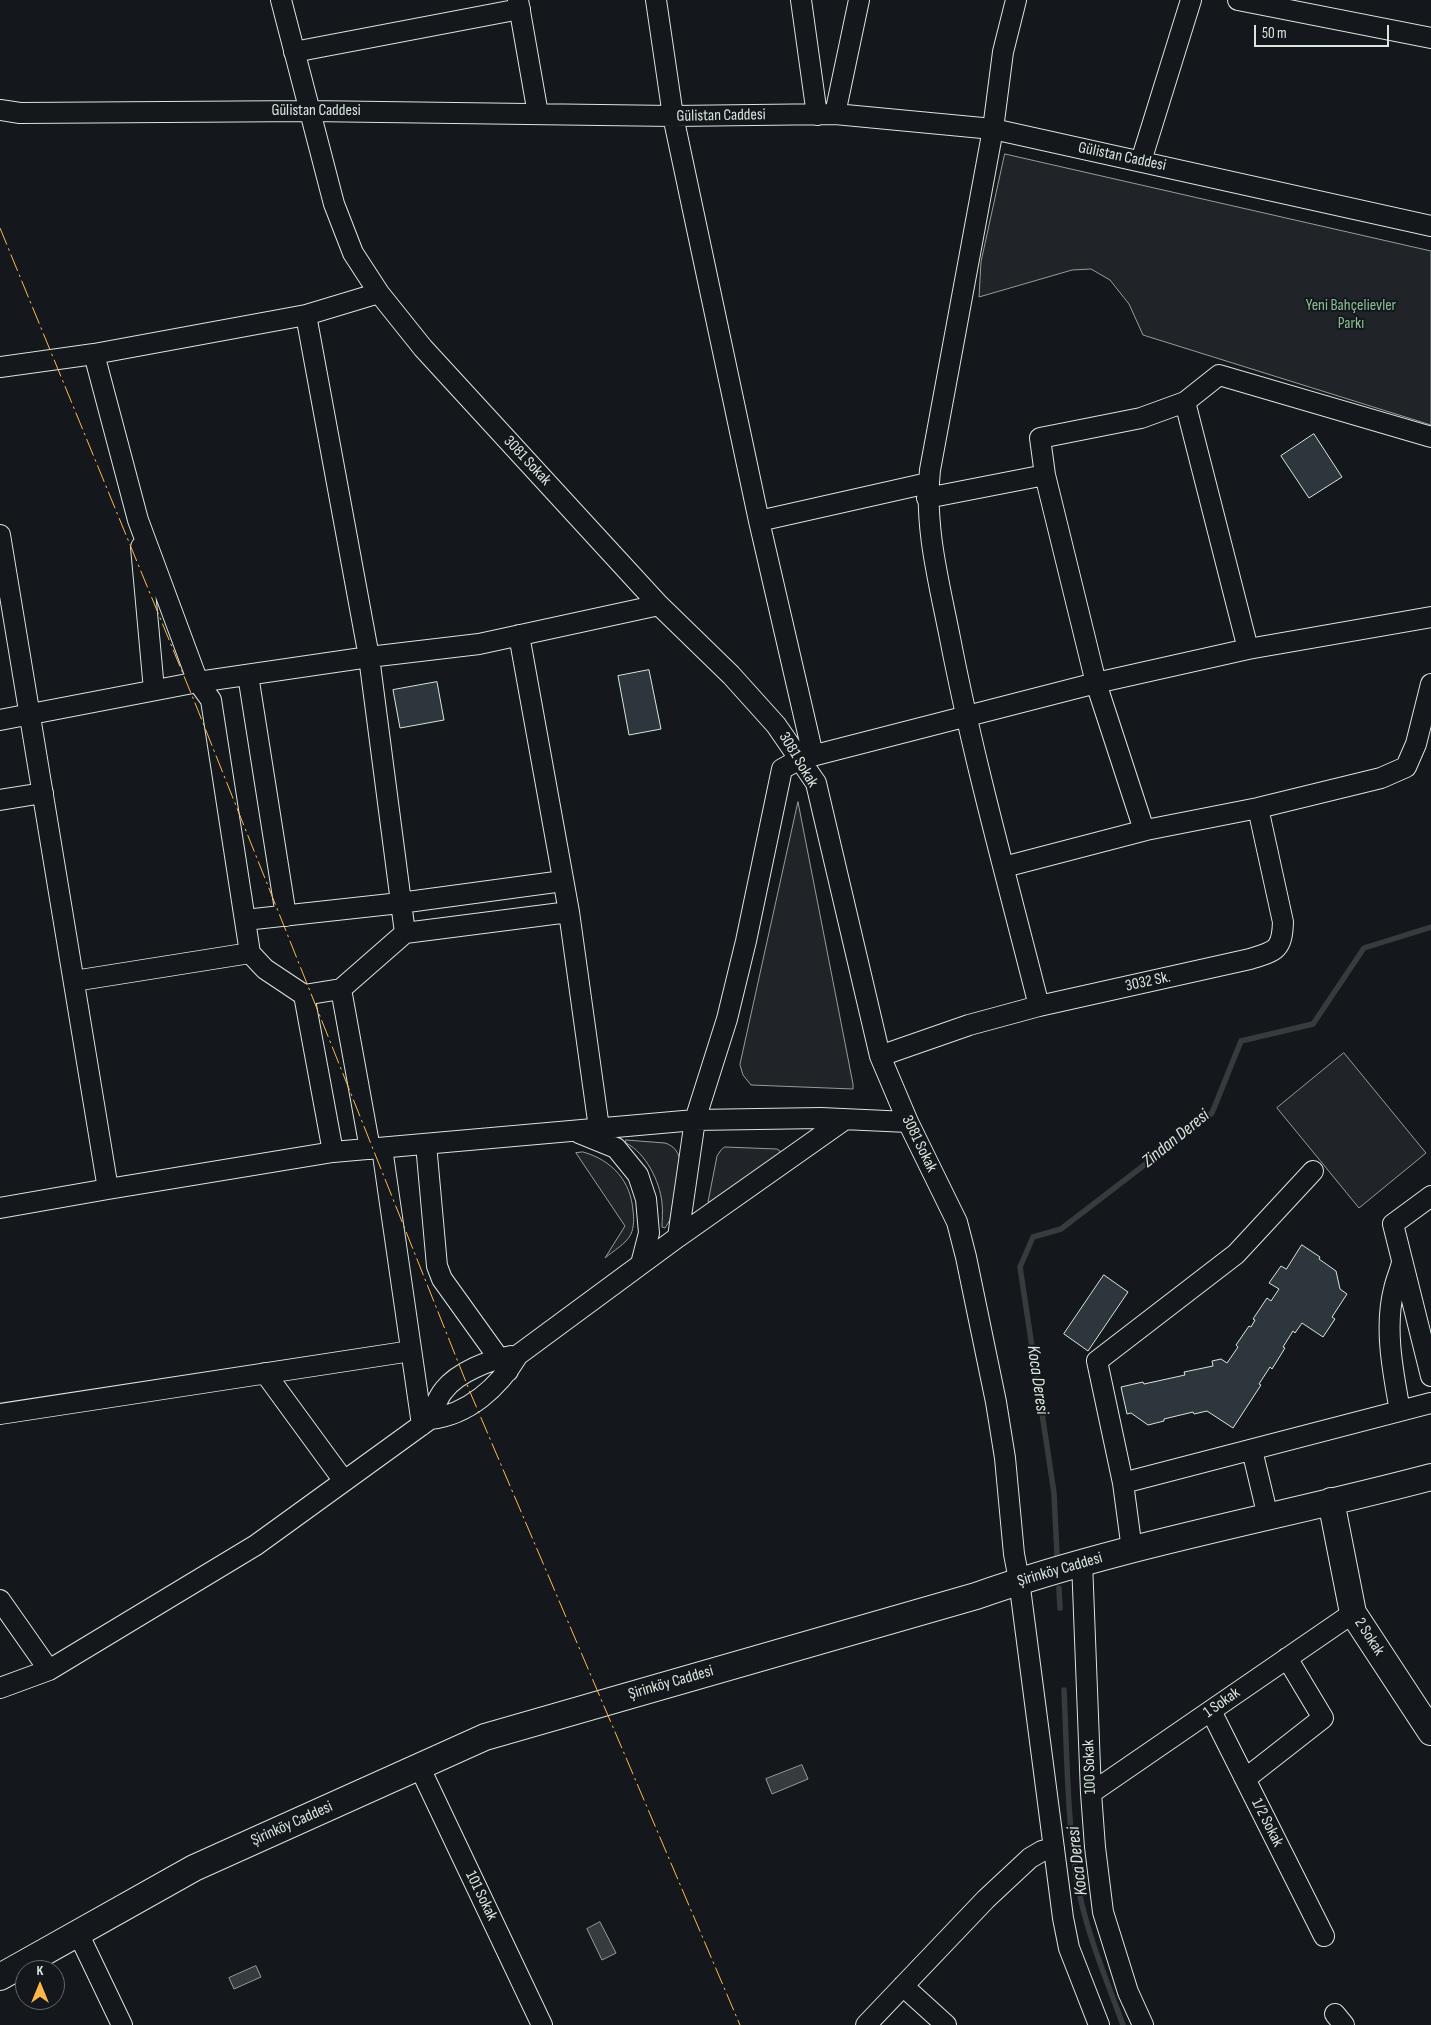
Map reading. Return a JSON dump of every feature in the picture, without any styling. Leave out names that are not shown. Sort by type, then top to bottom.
[{"type":"main road","name":"Şirinköy Caddesi","points":[[0,1977],[194,1868],[485,1737],[966,1598],[1082,1562],[1431,1477]]},
{"type":"main road","name":"Şirinköy Caddesi","points":[[1380,1490],[1431,1486]]},
{"type":"main road","name":"2 Sokak","points":[[1331,1501],[1354,1613],[1431,1732]]},
{"type":"street","name":"3081 Sokak","points":[[281,0],[337,212],[353,253],[379,293],[423,348],[660,605],[807,757],[816,783],[880,1056],[908,1122],[957,1222],[996,1402],[1005,1458],[1014,1554],[1019,1580]]},
{"type":"street","points":[[656,0],[673,116],[807,757]]},
{"type":"street","points":[[801,0],[826,115]]},
{"type":"street","points":[[826,115],[859,0]]},
{"type":"street","points":[[1016,0],[1003,52],[993,129],[928,490],[931,542],[966,717],[1039,1006]]},
{"type":"street","points":[[1141,161],[1191,0]]},
{"type":"street","points":[[1238,0],[1431,38]]},
{"type":"street","points":[[294,52],[519,4],[538,114]]},
{"type":"street","name":"Gülistan Caddesi","points":[[0,110],[20,113],[309,111],[673,116],[826,115],[993,129],[1431,226]]},
{"type":"street","points":[[0,367],[94,354],[306,315],[379,293]]},
{"type":"street","points":[[306,315],[369,657],[404,933]]},
{"type":"street","points":[[94,354],[138,520],[198,682],[211,700],[250,953],[265,969],[304,995],[341,989],[404,933],[569,912]]},
{"type":"street","points":[[1146,830],[1142,827],[1096,683],[1045,475],[1040,438],[1141,418],[1185,402],[1219,375],[1431,437]]},
{"type":"street","points":[[1185,402],[1248,649]]},
{"type":"street","points":[[759,521],[928,490],[1045,475]]},
{"type":"street","points":[[138,520],[154,690]]},
{"type":"street","points":[[1,544],[108,1189]]},
{"type":"street","points":[[0,720],[248,674],[479,644],[660,605]]},
{"type":"street","points":[[678,1237],[695,1120],[733,993],[746,941],[782,769],[807,757],[1096,683],[1248,649],[1431,617]]},
{"type":"street","points":[[520,635],[569,912],[600,1128]]},
{"type":"street","points":[[248,674],[286,916]]},
{"type":"street","points":[[1004,868],[1146,830],[1258,808],[1381,778],[1406,767],[1416,744],[1431,684]]},
{"type":"street","points":[[0,800],[43,792]]},
{"type":"street","name":"3032 Sk.","points":[[880,1056],[969,1025],[1039,1006],[1250,959],[1272,952],[1282,940],[1283,922],[1258,808]]},
{"type":"street","points":[[245,920],[400,903],[563,881]]},
{"type":"street","points":[[74,981],[250,953]]},
{"type":"street","points":[[341,989],[376,1148],[411,1351],[426,1421]]},
{"type":"street","points":[[304,995],[333,1152]]},
{"type":"street","points":[[0,1208],[333,1152],[695,1120],[908,1122]]},
{"type":"street","points":[[0,1688],[49,1670],[256,1545],[426,1421],[464,1409],[495,1386],[509,1361],[678,1237],[844,1120]]},
{"type":"street","points":[[572,1131],[616,1148],[638,1175],[646,1199],[649,1232],[641,1264]]},
{"type":"street","points":[[426,1144],[437,1266],[442,1279],[509,1361]]},
{"type":"street","points":[[1132,1550],[1123,1483],[1097,1361],[1236,1254],[1313,1171]]},
{"type":"street","points":[[1431,1196],[1393,1224],[1431,1376]]},
{"type":"street","points":[[1400,1411],[1393,1370],[1390,1317],[1393,1289],[1402,1263]]},
{"type":"street","points":[[0,1414],[411,1351]]},
{"type":"street","points":[[426,1421],[445,1388],[482,1364],[509,1361]]},
{"type":"street","points":[[264,1373],[344,1481]]},
{"type":"street","points":[[1123,1483],[1431,1403]]},
{"type":"street","points":[[1252,1450],[1268,1517]]},
{"type":"street","name":"100 Sokak","points":[[1082,1562],[1094,1847],[1103,1912],[1128,1992],[1143,2025]]},
{"type":"street","points":[[1019,1580],[1069,1948],[1098,2025]]},
{"type":"street","points":[[0,1600],[49,1670]]},
{"type":"street","name":"1 Sokak","points":[[1091,1793],[1354,1613]]},
{"type":"street","points":[[1245,1779],[1323,1718],[1287,1658]]},
{"type":"street","name":"1/2 Sokak","points":[[1211,1711],[1324,1936]]},
{"type":"street","name":"101 Sokak","points":[[419,1766],[542,2025]]},
{"type":"street","points":[[866,2025],[986,1899],[1030,1858],[1042,1851],[1054,1848]]},
{"type":"street","points":[[78,1934],[122,2025]]},
{"type":"street","points":[[903,1986],[946,2025]]},
{"type":"green space","name":"Yeni Bahçelievler Parkı","points":[[1005,154],[1431,251],[1431,425],[1143,335],[1129,304],[1110,280],[1091,269],[1072,270],[979,297],[981,262]]},
{"type":"green space","points":[[798,802],[853,1089],[751,1085],[743,1075],[740,1065]]},
{"type":"green space","points":[[1344,1053],[1426,1153],[1359,1208],[1277,1108]]},
{"type":"green space","points":[[626,1140],[665,1143],[672,1146],[678,1154],[680,1164],[670,1220],[665,1228],[662,1227],[661,1195],[655,1177],[646,1161],[626,1143]]},
{"type":"green space","points":[[725,1147],[777,1149],[780,1153],[713,1202],[708,1202],[717,1156]]},
{"type":"green space","points":[[583,1152],[603,1160],[618,1173],[624,1181],[631,1200],[634,1220],[631,1234],[623,1244],[605,1258],[625,1226],[576,1153]]},
{"type":"shaded area","points":[[802,1765],[808,1779],[772,1794],[766,1779]]},
{"type":"shaded area","points":[[600,1922],[616,1953],[602,1960],[587,1929]]},
{"type":"shaded area","points":[[256,1966],[261,1977],[234,1989],[229,1978]]},
{"type":"building","points":[[1314,434],[1342,477],[1309,498],[1281,456]]},
{"type":"building","points":[[649,670],[661,729],[629,735],[618,676]]},
{"type":"building","points":[[437,682],[444,720],[400,728],[393,690]]},
{"type":"building","points":[[1302,1245],[1336,1271],[1340,1289],[1347,1294],[1332,1317],[1335,1319],[1323,1337],[1302,1323],[1295,1333],[1293,1331],[1283,1347],[1285,1348],[1272,1369],[1270,1367],[1259,1384],[1261,1385],[1233,1428],[1207,1411],[1194,1414],[1193,1412],[1148,1425],[1131,1413],[1127,1414],[1121,1387],[1185,1375],[1184,1372],[1213,1366],[1212,1361],[1221,1359],[1227,1363],[1238,1347],[1236,1345],[1249,1326],[1251,1327],[1255,1320],[1253,1319],[1267,1298],[1271,1301],[1279,1289],[1269,1283],[1281,1266],[1286,1269]]},
{"type":"building","points":[[1104,1275],[1128,1292],[1088,1351],[1064,1334]]},
{"type":"waterway","name":"Zindan Deresi","points":[[1057,1555],[1054,1493],[1020,1267],[1033,1237],[1061,1229],[1212,1113],[1241,1041],[1313,1024],[1364,948],[1431,927]]},
{"type":"waterway","name":"Koca Deresi","points":[[1059,1588],[1060,1608]]},
{"type":"waterway","name":"Koca Deresi","points":[[1064,1690],[1069,1809],[1077,1880],[1085,1917],[1123,2025]]},
{"type":"power","points":[[0,228],[195,703],[470,1392],[740,2025]]}]
